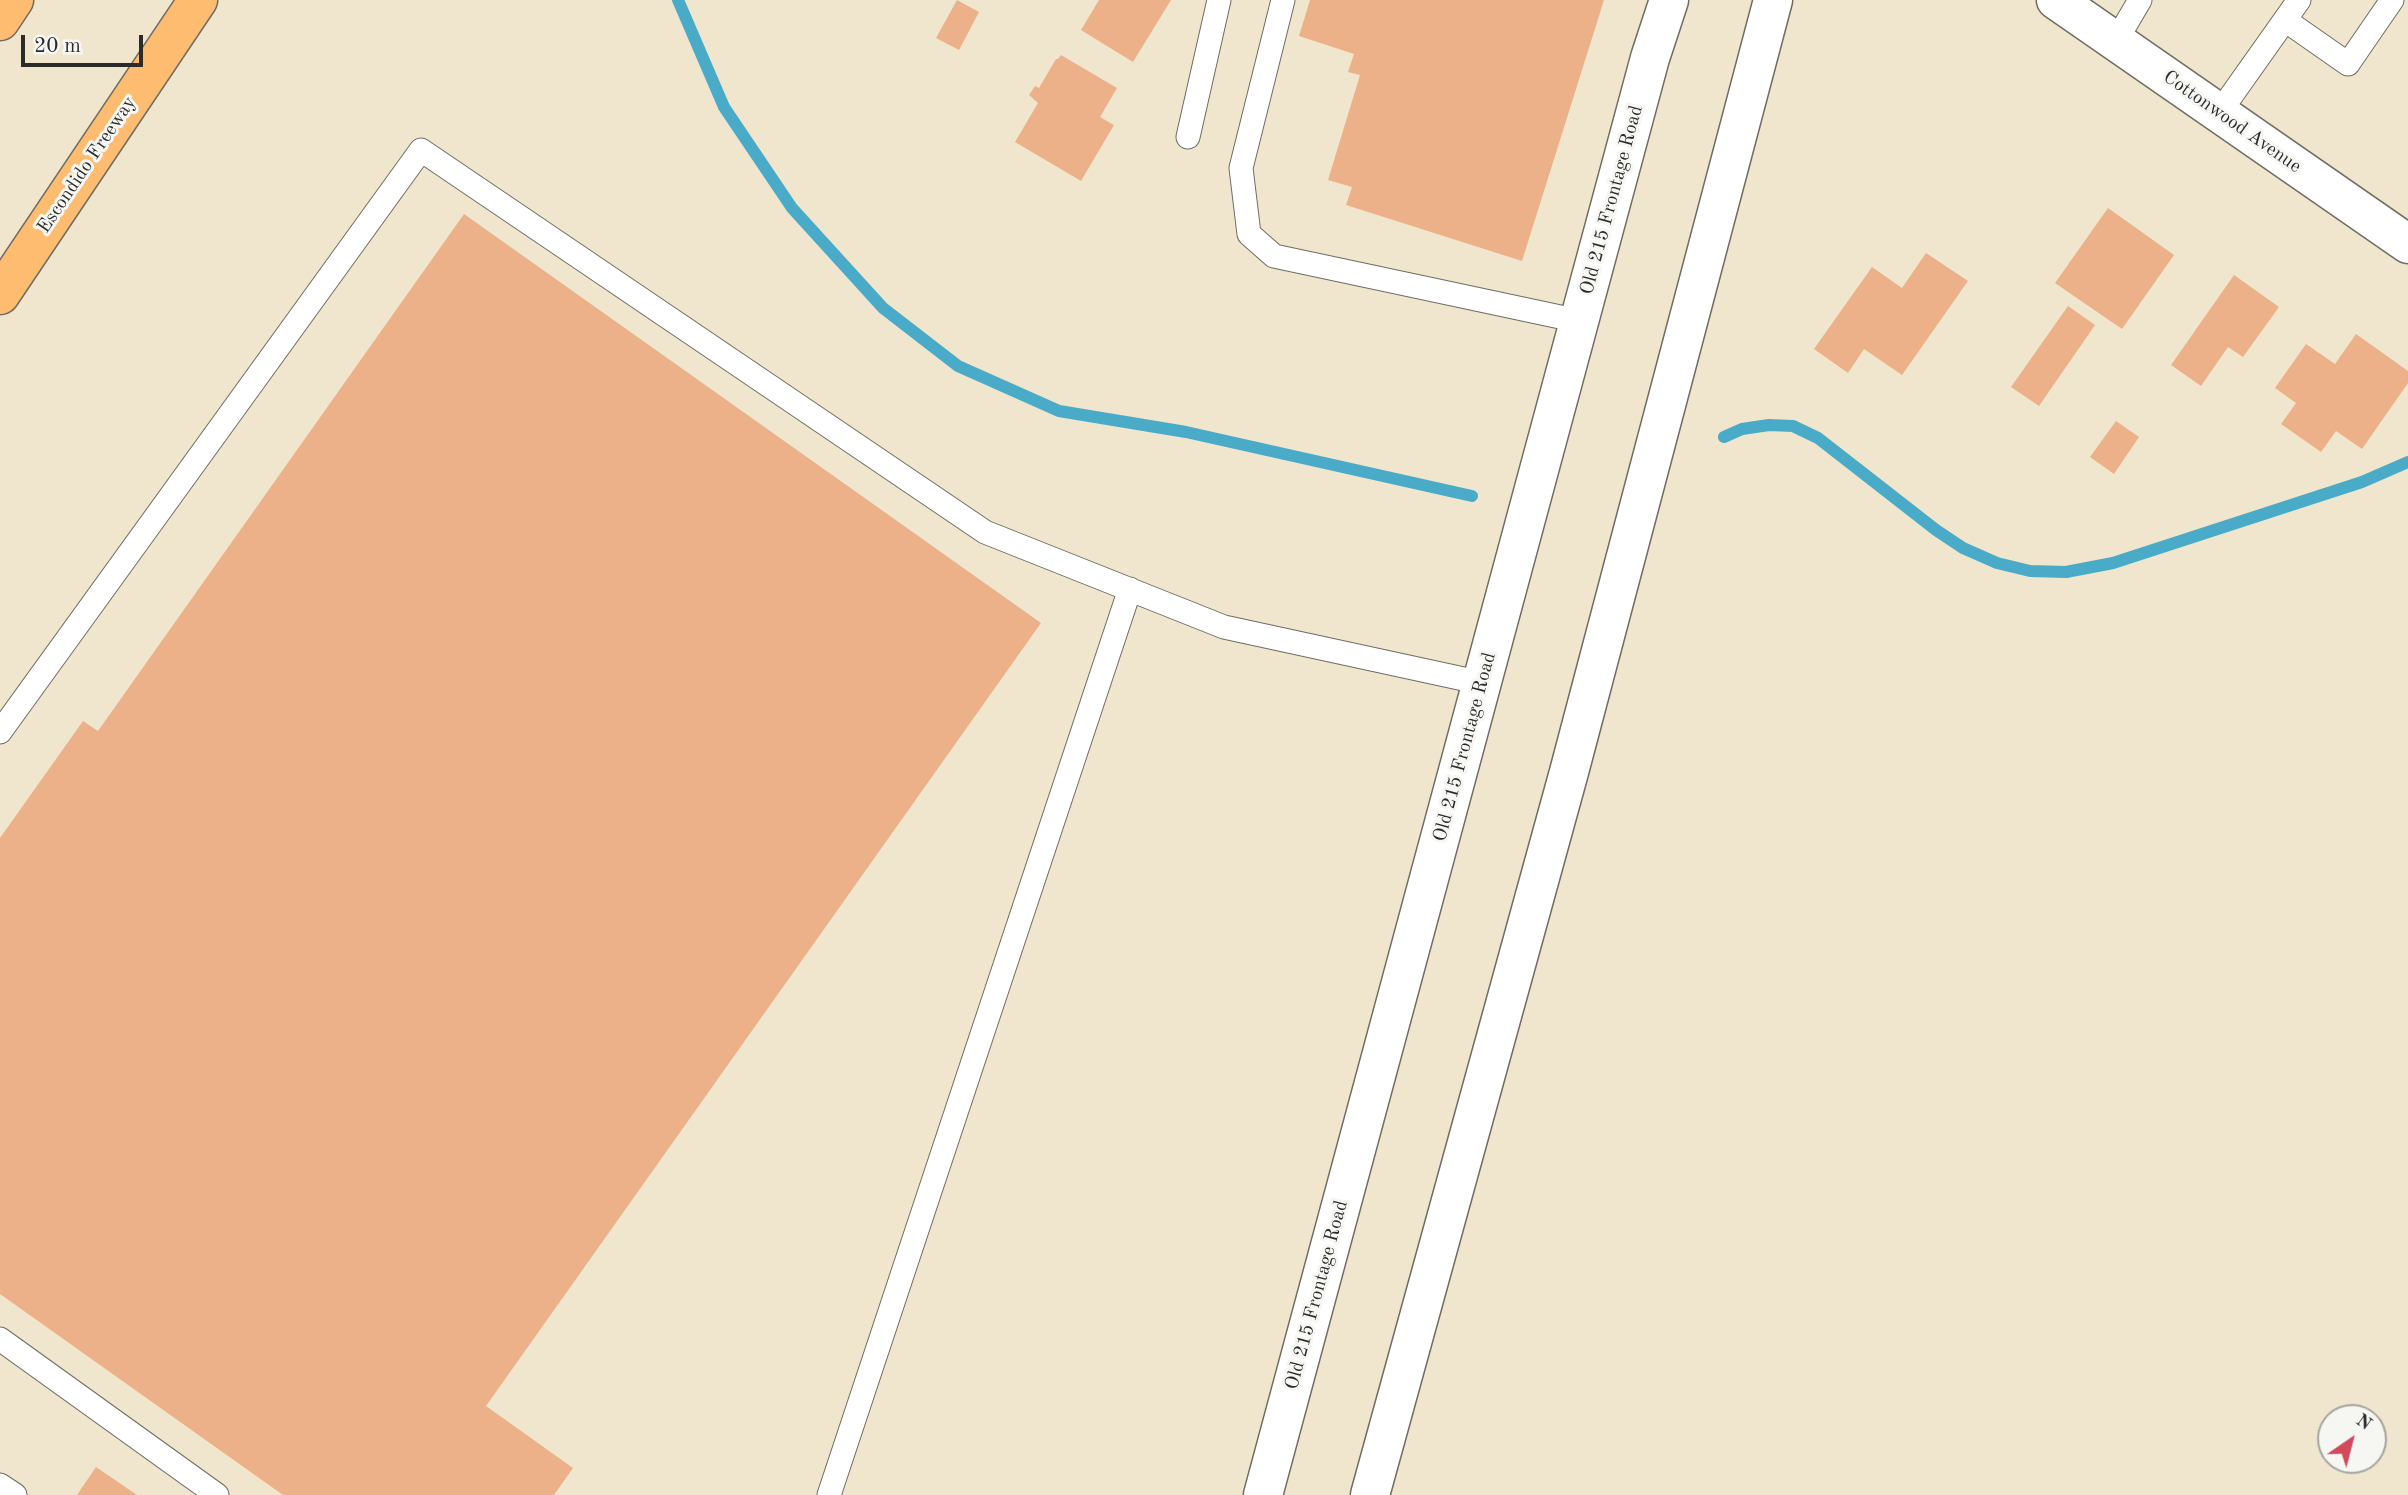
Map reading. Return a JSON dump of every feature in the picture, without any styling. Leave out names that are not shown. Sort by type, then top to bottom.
[{"type":"highway","points":[[0,21],[14,0]]},
{"type":"highway","name":"Escondido Freeway","points":[[0,295],[198,0]]},
{"type":"street","name":"Old 215 Frontage Road","points":[[1263,1495],[1646,71],[1669,0]]},
{"type":"street","points":[[1370,1495],[1569,772],[1773,0]]},
{"type":"street","name":"Cottonwood Avenue","points":[[2056,0],[2408,244]]},
{"type":"lane","points":[[1188,137],[1219,0]]},
{"type":"lane","points":[[1283,0],[1241,168],[1249,234],[1274,256],[1579,321]]},
{"type":"lane","points":[[2116,41],[2140,0]]},
{"type":"lane","points":[[2219,113],[2299,0]]},
{"type":"lane","points":[[2285,20],[2348,64],[2392,0]]},
{"type":"lane","points":[[0,732],[421,150],[985,532],[1224,626],[1482,683]]},
{"type":"lane","points":[[830,1495],[1130,589]]},
{"type":"lane","points":[[0,1339],[217,1495]]},
{"type":"lane","points":[[0,1485],[15,1495]]},
{"type":"building","points":[[957,0],[979,12],[959,50],[936,38]]},
{"type":"building","points":[[1099,0],[1171,0],[1133,62],[1081,30]]},
{"type":"building","points":[[1310,0],[1604,0],[1522,261],[1346,205],[1352,187],[1328,180],[1360,75],[1348,72],[1354,54],[1299,36]]},
{"type":"building","points":[[1061,55],[1117,88],[1100,117],[1114,125],[1081,181],[1015,142],[1038,103],[1029,95],[1035,86],[1039,88]]},
{"type":"building","points":[[2108,208],[2174,255],[2122,329],[2055,283]]},
{"type":"building","points":[[464,214],[1041,623],[486,1406],[573,1468],[554,1495],[283,1495],[0,1294],[0,838],[83,721],[98,731]]},
{"type":"building","points":[[1926,253],[1968,281],[1902,375],[1864,349],[1848,373],[1814,349],[1872,267],[1902,288]]},
{"type":"building","points":[[2234,275],[2279,307],[2243,357],[2228,347],[2201,386],[2171,365]]},
{"type":"building","points":[[2068,306],[2095,325],[2039,406],[2011,387]]},
{"type":"building","points":[[2356,334],[2408,371],[2408,383],[2362,449],[2336,431],[2321,452],[2281,424],[2296,403],[2275,388],[2306,344],[2335,364]]},
{"type":"building","points":[[2116,421],[2139,437],[2114,474],[2090,457]]},
{"type":"building","points":[[96,1467],[137,1495],[77,1495]]},
{"type":"waterway","points":[[678,0],[724,107],[792,208],[883,308],[958,366],[1059,411],[1186,432],[1472,496]]},
{"type":"waterway","points":[[1724,437],[1742,429],[1769,425],[1793,426],[1818,438],[1963,548],[1997,563],[2030,571],[2066,572],[2113,563],[2362,482],[2408,462]]}]
